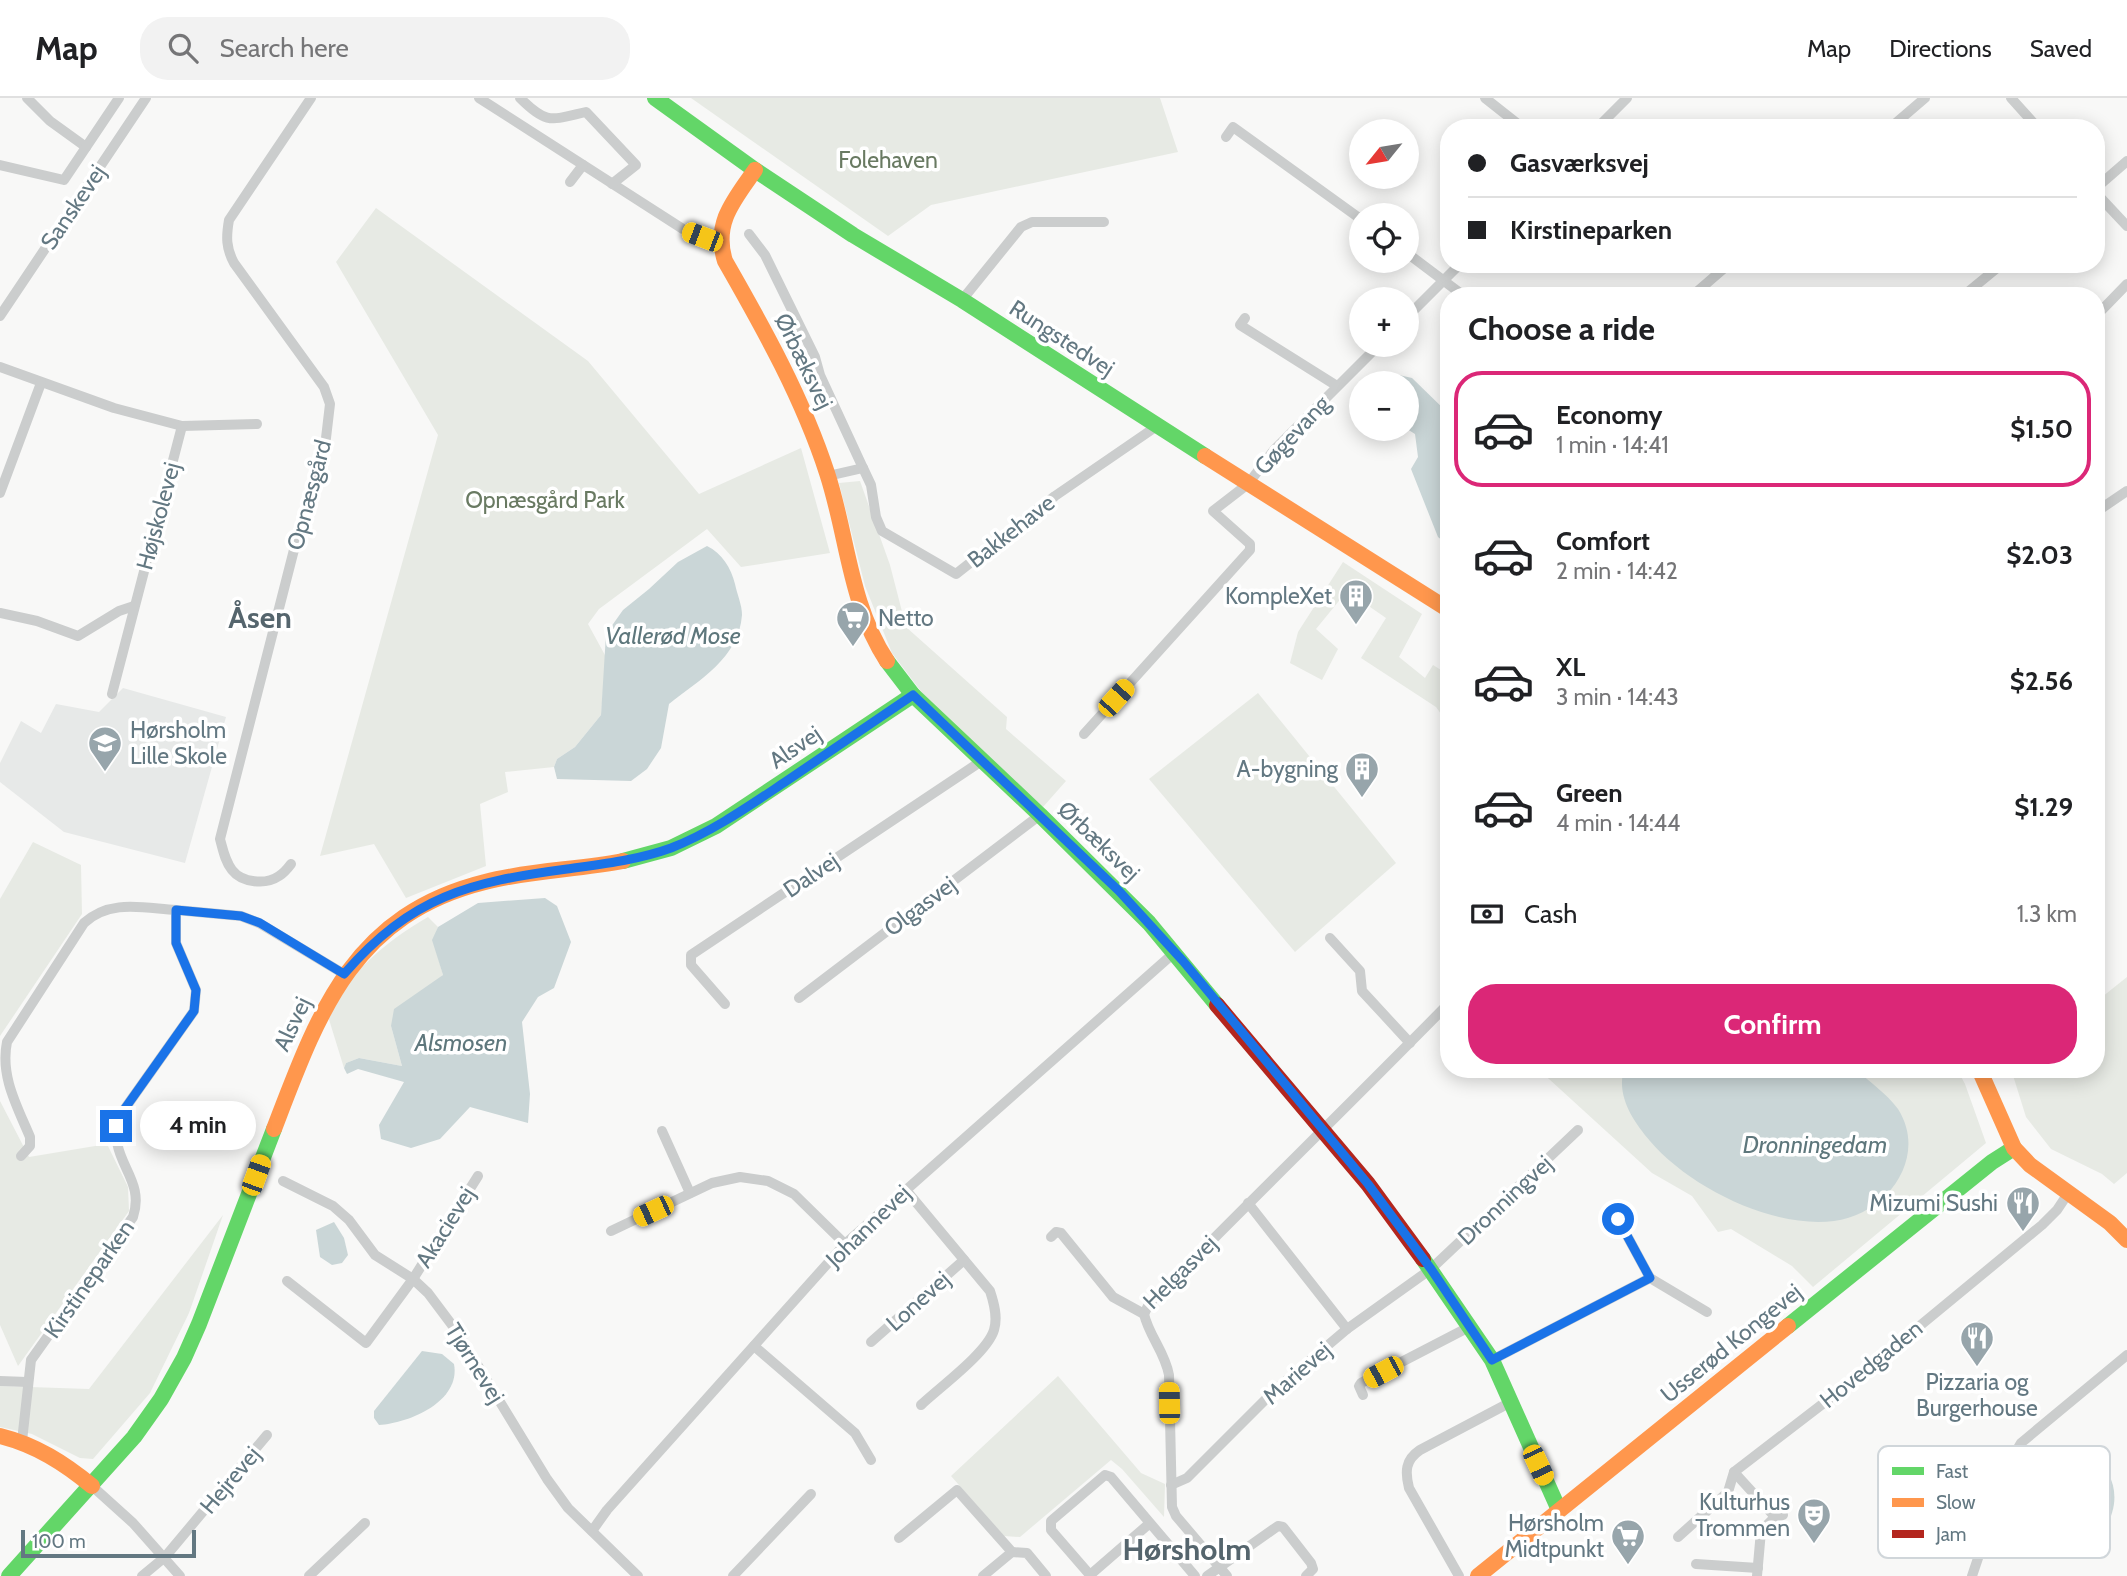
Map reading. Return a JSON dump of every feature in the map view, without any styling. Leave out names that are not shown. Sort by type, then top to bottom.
[{"type":"street","points":[[27,98],[50,121],[86,147]]},
{"type":"street","points":[[0,165],[64,180],[119,98]]},
{"type":"street","name":"Sanskevej","points":[[0,316],[146,98]]},
{"type":"street","name":"Opnæsgård","points":[[291,864],[279,877],[265,882],[250,881],[233,873],[225,858],[220,839],[297,538],[326,438],[330,404],[324,387],[234,263],[227,249],[226,234],[229,220],[311,98]]},
{"type":"street","points":[[479,98],[686,231],[720,240],[723,223],[731,206],[755,170]]},
{"type":"street","points":[[520,98],[535,114],[551,120],[586,112],[636,165],[612,184]]},
{"type":"street","name":"Rungstedvej","points":[[655,98],[755,170],[853,234],[1440,604]]},
{"type":"street","points":[[1485,98],[1512,119]]},
{"type":"street","points":[[1606,119],[1626,98]]},
{"type":"street","points":[[1900,119],[1925,98]]},
{"type":"street","points":[[2011,98],[2030,119]]},
{"type":"street","points":[[1226,137],[1233,127],[1349,211]]},
{"type":"street","points":[[2105,182],[2127,161]]},
{"type":"street","points":[[570,182],[583,165]]},
{"type":"street","points":[[2105,200],[2127,226]]},
{"type":"street","points":[[961,300],[1021,226],[1032,222],[1104,222]]},
{"type":"street","name":"Bakkehave","points":[[749,234],[765,255],[816,357],[820,375],[871,485],[876,517],[882,531],[956,574],[1055,496],[1157,426]]},
{"type":"street","name":"Ørbæksvej","points":[[720,240],[725,261],[789,377],[828,476],[851,576],[864,619],[895,673],[913,695],[1119,891],[1175,952],[1324,1131],[1431,1269],[1471,1326],[1492,1360],[1559,1510]]},
{"type":"street","points":[[1419,262],[1453,287]]},
{"type":"street","points":[[1419,305],[1451,273]]},
{"type":"street","points":[[1702,287],[1719,273]]},
{"type":"street","points":[[1974,287],[1991,273]]},
{"type":"street","points":[[2105,307],[2127,284]]},
{"type":"street","name":"Gøgevang","points":[[1245,318],[1240,325],[1337,386]]},
{"type":"street","name":"Gøgevang","points":[[1084,734],[1251,550],[1250,544],[1213,511],[1248,484],[1274,450],[1367,357]]},
{"type":"street","points":[[0,368],[114,408],[182,426],[257,424]]},
{"type":"street","points":[[0,493],[41,383]]},
{"type":"street","name":"Højskolevej","points":[[112,694],[182,426]]},
{"type":"street","points":[[828,476],[863,468]]},
{"type":"street","points":[[2105,506],[2127,491]]},
{"type":"street","points":[[0,613],[37,621],[78,636],[119,611],[134,606]]},
{"type":"street","name":"Alsvej","points":[[9,1576],[92,1486],[134,1437],[161,1399],[200,1324],[306,1044],[344,974],[363,952],[414,912],[461,890],[506,877],[648,856],[704,833],[755,802],[913,695]]},
{"type":"street","name":"Dalvej","points":[[725,1004],[691,965],[691,955],[982,760]]},
{"type":"street","name":"Olgasvej","points":[[799,998],[1040,814]]},
{"type":"street","points":[[20,1156],[30,1146],[30,1137],[6,1078],[3,1059],[6,1042],[84,923],[95,913],[111,907],[241,916],[260,923],[344,974]]},
{"type":"street","name":"Kirstineparken","points":[[22,1441],[31,1360],[133,1217],[137,1203],[136,1194],[131,1176],[118,1153],[116,1126],[121,1114],[190,1018],[195,1004],[194,982],[176,943],[176,910]]},
{"type":"street","points":[[1330,938],[1360,971],[1362,991],[1410,1043]]},
{"type":"street","name":"Johannevej","points":[[592,1531],[607,1510],[845,1244],[1175,952]]},
{"type":"street","name":"Helgasvej","points":[[1051,1237],[1056,1232],[1061,1233],[1113,1297],[1143,1314],[1149,1304],[1248,1203],[1324,1131],[1440,1012]]},
{"type":"street","points":[[1983,1078],[2014,1148],[2030,1165],[2110,1223],[2127,1240]]},
{"type":"street","name":"Dronningvej","points":[[1431,1269],[1578,1130]]},
{"type":"street","points":[[662,1131],[690,1193]]},
{"type":"street","name":"Usserød Kongevej","points":[[1478,1576],[1982,1170],[2014,1148]]},
{"type":"street","name":"Akacievej","points":[[287,1281],[366,1342],[413,1279],[478,1176]]},
{"type":"street","points":[[611,1231],[690,1193],[726,1179],[747,1178],[768,1181],[794,1194],[845,1244]]},
{"type":"street","name":"Tjørnevej","points":[[283,1181],[333,1206],[349,1220],[375,1255],[413,1279],[428,1293],[458,1334],[547,1479],[568,1508],[638,1576]]},
{"type":"street","points":[[905,1189],[990,1291],[995,1308],[995,1328],[986,1345],[921,1405]]},
{"type":"street","name":"Hovedgaden","points":[[1678,1537],[1728,1492],[1734,1472],[1859,1376],[2042,1225],[2057,1210],[2068,1192]]},
{"type":"street","points":[[1248,1203],[1347,1329]]},
{"type":"street","points":[[1618,1219],[1650,1278],[1707,1312]]},
{"type":"street","name":"Lonevej","points":[[871,1342],[964,1260]]},
{"type":"street","name":"Marievej","points":[[1171,1485],[1187,1479],[1274,1391],[1347,1329],[1431,1269]]},
{"type":"street","points":[[1492,1360],[1650,1278]]},
{"type":"street","points":[[1143,1314],[1146,1325],[1166,1359],[1172,1507],[1176,1516],[1227,1576]]},
{"type":"street","points":[[1363,1395],[1359,1386],[1361,1383],[1471,1326]]},
{"type":"street","points":[[754,1346],[855,1433],[871,1460]]},
{"type":"street","points":[[2019,1446],[2127,1354]]},
{"type":"street","points":[[0,1381],[27,1382]]},
{"type":"street","points":[[1459,1576],[1409,1488],[1407,1465],[1411,1456],[1420,1450],[1511,1402]]},
{"type":"street","name":"Hejrevej","points":[[142,1576],[165,1558],[267,1435]]},
{"type":"street","points":[[0,1436],[45,1450],[62,1461],[133,1523],[180,1576]]},
{"type":"street","points":[[1696,1564],[1758,1572],[1761,1531],[1779,1516],[1734,1472]]},
{"type":"street","points":[[1150,1523],[1090,1575],[1051,1530],[1051,1521],[1105,1475],[1111,1477],[1195,1576]]},
{"type":"street","points":[[899,1538],[957,1490],[1012,1552]]},
{"type":"street","points":[[733,1576],[811,1494]]},
{"type":"street","points":[[309,1576],[365,1523]]},
{"type":"street","points":[[1207,1576],[1278,1526],[1283,1527],[1311,1563],[1313,1569],[1306,1576]]},
{"type":"street","points":[[983,1576],[1012,1552],[1027,1553],[1046,1576]]},
{"type":"street","points":[[1972,1576],[1978,1558]]},
{"type":"shaded area","name":"Hørsholm Lille Skole","points":[[123,688],[226,717],[185,863],[64,832],[0,782],[0,763],[21,721],[41,733],[56,704],[99,712]]},
{"type":"green space","name":"Folehaven","points":[[691,98],[1160,98],[1178,152],[931,205],[888,236]]},
{"type":"green space","name":"Opnæsgård Park","points":[[376,208],[588,361],[699,494],[801,448],[830,553],[741,567],[707,529],[599,609],[588,624],[606,657],[601,715],[575,747],[557,759],[554,767],[505,772],[508,792],[480,804],[486,866],[406,898],[374,844],[320,856],[438,435],[336,262]]},
{"type":"green space","points":[[860,481],[890,565],[906,627],[1007,717],[1006,729],[1066,781],[1043,807],[992,762],[923,694],[892,653],[865,586],[839,483]]},
{"type":"green space","points":[[1343,562],[1422,614],[1399,657],[1425,678],[1433,665],[1440,669],[1440,713],[1436,707],[1361,658],[1386,618],[1347,591],[1316,629],[1338,649],[1322,680],[1290,663],[1298,632]]},
{"type":"green space","points":[[1258,693],[1396,863],[1295,952],[1149,779]]},
{"type":"green space","points":[[33,842],[81,865],[82,914],[0,1036],[0,899]]},
{"type":"green space","points":[[428,917],[438,927],[433,940],[443,975],[391,1026],[402,1066],[359,1058],[346,1063],[344,1068],[327,1013],[371,958]]},
{"type":"green space","points":[[2127,977],[2127,1173],[2114,1184],[2102,1174],[2051,1149],[2026,1117],[2014,1078],[2105,1078],[2105,995]]},
{"type":"green space","points":[[1548,1078],[1962,1078],[1986,1143],[1813,1287],[1792,1266],[1731,1229],[1718,1232],[1692,1196],[1652,1173]]},
{"type":"green space","points":[[0,1101],[29,1157],[107,1144],[128,1187],[129,1211],[18,1366],[0,1325]]},
{"type":"green space","points":[[223,1215],[189,1313],[150,1393],[93,1459],[80,1458],[32,1434],[0,1427],[0,1386],[89,1389]]},
{"type":"green space","points":[[1058,1376],[1141,1473],[1165,1484],[1164,1517],[1111,1460],[1020,1537],[1004,1536],[951,1476]]},
{"type":"water","points":[[1419,385],[1440,405],[1440,539],[1411,469],[1418,457],[1416,441],[1419,441]]},
{"type":"water","name":"Vallerød Mose","points":[[707,546],[721,557],[728,567],[741,607],[742,615],[734,644],[716,667],[669,704],[661,748],[647,769],[631,781],[557,779],[554,767],[557,759],[575,747],[601,715],[606,634],[623,610],[678,562]]},
{"type":"water","name":"Alsmosen","points":[[545,898],[557,906],[571,942],[554,988],[538,997],[522,1022],[530,1094],[528,1123],[470,1107],[440,1139],[411,1148],[381,1139],[379,1125],[404,1082],[358,1069],[347,1074],[344,1068],[346,1063],[359,1058],[402,1066],[391,1026],[394,1009],[443,975],[432,940],[438,927],[478,903]]},
{"type":"water","name":"Dronningedam","points":[[1866,1078],[1898,1109],[1906,1128],[1908,1146],[1905,1164],[1897,1181],[1885,1196],[1870,1208],[1853,1216],[1834,1221],[1810,1222],[1759,1211],[1709,1189],[1667,1158],[1632,1117],[1624,1098],[1622,1079]]},
{"type":"water","points":[[334,1222],[344,1238],[348,1255],[342,1263],[332,1265],[320,1257],[316,1230]]},
{"type":"water","points":[[422,1351],[442,1354],[454,1364],[450,1389],[431,1408],[418,1415],[379,1425],[374,1418],[374,1411]]},
{"type":"water","points":[[2110,1478],[2114,1499],[2110,1517]]},
{"type":"traffic: fast","points":[[655,98],[755,170],[853,235],[962,300],[1205,456]]},
{"type":"traffic: fast","points":[[887,661],[913,695],[1149,923],[1217,1005]]},
{"type":"traffic: fast","points":[[623,861],[671,848],[716,826],[913,695]]},
{"type":"traffic: fast","points":[[9,1576],[134,1437],[161,1399],[199,1324],[274,1129]]},
{"type":"traffic: fast","points":[[1788,1326],[1992,1162],[2014,1148]]},
{"type":"traffic: fast","points":[[1423,1259],[1492,1360],[1559,1510]]},
{"type":"traffic: slow","points":[[755,170],[733,202],[724,223],[722,247],[725,261],[768,338],[817,445],[834,497],[857,593],[874,639],[887,661]]},
{"type":"traffic: slow","points":[[1205,456],[1440,604]]},
{"type":"traffic: slow","points":[[274,1129],[325,1009],[346,975],[371,944],[402,918],[440,897],[485,882],[623,861]]},
{"type":"traffic: slow","points":[[1983,1078],[2014,1148],[2030,1165],[2110,1223],[2127,1240]]},
{"type":"traffic: slow","points":[[1478,1576],[1788,1326]]},
{"type":"traffic: slow","points":[[0,1436],[26,1444],[49,1456],[92,1486]]},
{"type":"traffic: jam","points":[[1217,1005],[1368,1184],[1423,1259]]},
{"type":"place","name":"KompleXet","points":[[1356,626]]},
{"type":"place","name":"Netto","points":[[853,648]]},
{"type":"place","name":"Hørsholm Lille Skole","points":[[105,773]]},
{"type":"place","name":"A-bygning","points":[[1362,799]]},
{"type":"place","name":"Mizumi Sushi","points":[[2023,1233]]},
{"type":"place","name":"Pizzaria og Burgerhouse","points":[[1977,1368]]},
{"type":"place","name":"Kulturhus Trommen","points":[[1814,1545]]},
{"type":"place","name":"Hørsholm Midtpunkt","points":[[1628,1566]]},
{"type":"district","name":"Åsen","points":[[260,617]]},
{"type":"district","name":"Hørsholm","points":[[1187,1549]]},
{"type":"route","points":[[116,1126],[121,1114],[194,1011],[196,990],[176,943],[176,910],[241,916],[260,923],[344,974],[363,952],[392,927],[414,912],[461,890],[506,877],[648,856],[704,833],[744,810],[913,695],[1119,891],[1183,961],[1368,1184],[1431,1269],[1492,1360],[1650,1278],[1618,1219]]}]
